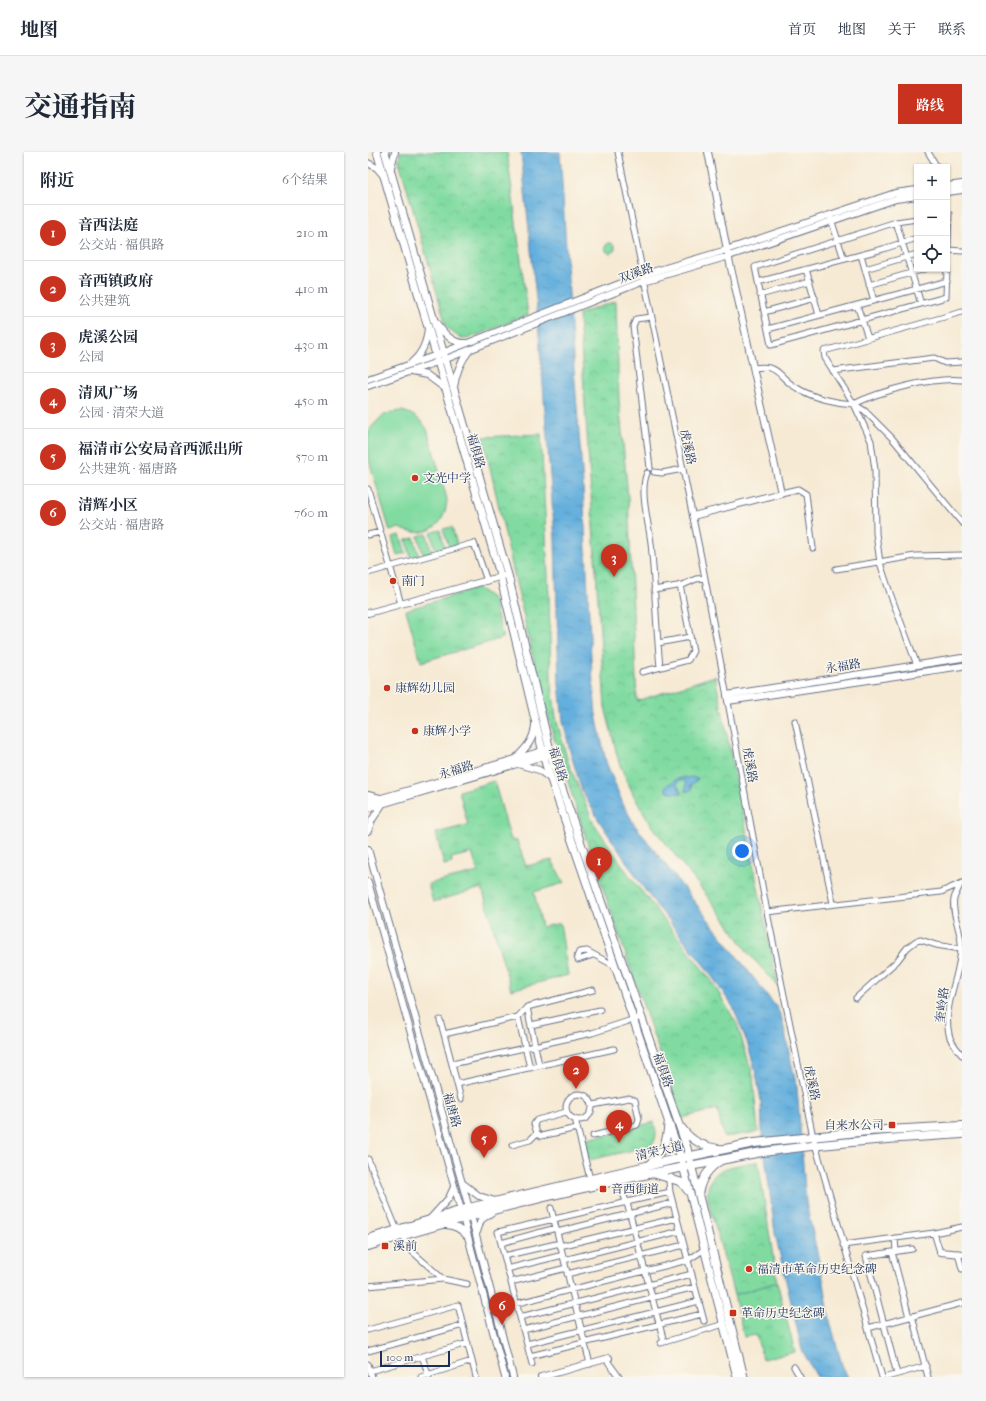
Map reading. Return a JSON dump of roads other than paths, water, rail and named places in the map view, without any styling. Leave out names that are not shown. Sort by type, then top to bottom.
[{"type":"main road","name":"福俱路","points":[[377,152],[387,174],[432,322],[504,576],[547,752],[550,779],[615,966],[676,1118],[744,1377]]},
{"type":"main road","name":"福俱路","points":[[384,152],[387,174]]},
{"type":"main road","name":"福俱路","points":[[504,576],[536,722],[637,1019],[668,1120],[685,1157]]},
{"type":"main road","points":[[676,1118],[693,1140],[703,1145],[722,1149]]},
{"type":"main road","points":[[668,1120],[666,1141],[662,1152],[647,1169],[681,1182],[695,1195],[703,1177],[715,1165],[724,1159]]},
{"type":"main road","name":"清荣大道","points":[[500,1204],[618,1180],[685,1157],[754,1143],[809,1137],[962,1126]]},
{"type":"main road","name":"清荣大道","points":[[368,1239],[398,1233],[590,1179],[647,1169],[688,1166],[756,1153],[815,1146],[962,1134]]},
{"type":"main road","name":"福俱路","points":[[695,1195],[704,1249],[737,1377]]},
{"type":"main road","name":"清荣大道","points":[[368,1246],[398,1233]]},
{"type":"street","points":[[368,163],[387,174],[395,152]]},
{"type":"street","name":"虎溪路","points":[[618,152],[693,516],[809,1137],[815,1146],[882,1377]]},
{"type":"street","points":[[708,152],[728,253],[781,493]]},
{"type":"street","points":[[928,152],[935,164]]},
{"type":"street","points":[[950,186],[962,184]]},
{"type":"street","points":[[950,188],[962,190]]},
{"type":"street","name":"双溪路","points":[[368,386],[408,369],[643,278],[728,253],[895,193],[914,190]]},
{"type":"street","name":"双溪路","points":[[831,217],[896,199],[914,196]]},
{"type":"street","points":[[831,217],[844,259]]},
{"type":"street","points":[[914,219],[896,222],[755,267],[771,345],[946,297],[947,272]]},
{"type":"street","points":[[896,222],[921,304]]},
{"type":"street","points":[[758,282],[914,239]]},
{"type":"street","points":[[950,248],[962,251]]},
{"type":"street","points":[[860,255],[874,300]]},
{"type":"street","points":[[864,269],[914,255]]},
{"type":"street","points":[[806,269],[820,315]]},
{"type":"street","points":[[869,285],[914,272]]},
{"type":"street","points":[[760,295],[810,281]]},
{"type":"street","points":[[768,329],[947,281]]},
{"type":"street","points":[[764,312],[815,298]]},
{"type":"street","points":[[857,305],[868,338]]},
{"type":"street","points":[[917,665],[880,563],[876,533],[875,470],[871,441],[854,404],[825,358],[824,351],[962,312]]},
{"type":"street","points":[[651,317],[636,319],[633,326],[652,470]]},
{"type":"street","points":[[432,322],[450,338],[460,344],[469,346],[457,370],[451,389],[427,376],[408,369],[424,348],[432,322]]},
{"type":"street","points":[[833,371],[934,358],[945,363],[962,362]]},
{"type":"street","points":[[754,368],[768,366],[797,388],[840,403],[854,404],[882,393],[913,386],[953,379],[962,380]]},
{"type":"street","name":"双溪路","points":[[368,379],[408,369]]},
{"type":"street","points":[[854,404],[865,411],[892,438],[962,523]]},
{"type":"street","points":[[660,667],[644,494],[645,478],[648,473],[647,470],[662,473],[683,469]]},
{"type":"street","points":[[368,489],[371,508],[380,532],[401,604]]},
{"type":"street","points":[[693,516],[798,489],[806,494],[813,548]]},
{"type":"street","points":[[368,536],[380,532]]},
{"type":"street","points":[[368,573],[474,543],[487,581]]},
{"type":"street","points":[[836,570],[915,556],[962,555]]},
{"type":"street","points":[[368,614],[504,576]]},
{"type":"street","points":[[654,590],[705,578]]},
{"type":"street","points":[[642,672],[688,660],[692,652],[680,585]]},
{"type":"street","points":[[658,643],[690,637]]},
{"type":"street","name":"永福路","points":[[727,698],[960,657]]},
{"type":"street","name":"永福路","points":[[727,698],[962,666]]},
{"type":"street","points":[[954,667],[962,672]]},
{"type":"street","points":[[795,721],[833,904]]},
{"type":"street","points":[[536,722],[534,734],[531,740],[516,761],[539,770],[550,779]]},
{"type":"street","name":"永福路","points":[[368,808],[382,801],[547,752]]},
{"type":"street","points":[[368,795],[382,801],[368,831]]},
{"type":"street","name":"永福路","points":[[368,802],[382,801]]},
{"type":"street","name":"福唐路","points":[[368,849],[462,1183],[469,1239],[505,1377]]},
{"type":"street","name":"福唐路","points":[[368,882],[454,1185],[477,1238],[513,1377]]},
{"type":"street","points":[[767,912],[941,892],[961,884]]},
{"type":"street","name":"奎岭路","points":[[961,884],[954,899],[961,949],[960,963],[949,1007],[948,1030],[951,1040],[962,1055]]},
{"type":"street","points":[[856,998],[916,941],[921,940],[936,945],[961,949]]},
{"type":"street","points":[[593,955],[615,966]]},
{"type":"street","points":[[444,1034],[518,1017],[527,1007],[593,990]]},
{"type":"street","points":[[527,1007],[539,1066]]},
{"type":"street","points":[[531,1025],[600,1010]]},
{"type":"street","points":[[518,1017],[530,1068]]},
{"type":"street","points":[[452,1064],[592,1033],[637,1019]]},
{"type":"street","points":[[440,1020],[461,1100]]},
{"type":"street","points":[[458,1084],[614,1049]]},
{"type":"street","points":[[578,1096],[586,1097],[593,1105],[590,1115],[586,1118],[575,1119],[570,1117],[566,1112],[567,1103],[572,1098],[578,1096]]},
{"type":"street","points":[[593,1105],[629,1098],[634,1100],[639,1119],[637,1125],[593,1136]]},
{"type":"street","points":[[566,1112],[537,1120],[534,1124],[537,1133],[541,1136],[577,1128]]},
{"type":"street","points":[[575,1119],[590,1179]]},
{"type":"street","points":[[512,1145],[530,1140],[537,1133]]},
{"type":"street","points":[[368,1159],[398,1233],[404,1238],[406,1246],[443,1279]]},
{"type":"street","points":[[671,1177],[669,1182],[670,1192],[704,1321]]},
{"type":"street","points":[[618,1180],[628,1203],[662,1342],[724,1324]]},
{"type":"street","points":[[462,1183],[478,1196],[500,1204],[481,1220],[478,1226],[477,1238]]},
{"type":"street","points":[[431,1223],[449,1198],[454,1185]]},
{"type":"street","points":[[532,1364],[498,1232],[550,1219],[554,1220],[628,1203],[670,1192]]},
{"type":"street","points":[[500,1242],[630,1214],[673,1203]]},
{"type":"street","points":[[551,1208],[590,1364]]},
{"type":"street","points":[[504,1256],[560,1245],[677,1218]]},
{"type":"street","points":[[431,1223],[448,1224],[454,1226],[464,1232],[469,1239]]},
{"type":"street","points":[[843,1245],[962,1228]]},
{"type":"street","points":[[507,1269],[680,1231]]},
{"type":"street","points":[[934,1233],[940,1252],[960,1254],[962,1269]]},
{"type":"street","points":[[895,1238],[894,1252],[928,1377]]},
{"type":"street","points":[[567,1274],[684,1244]]},
{"type":"street","points":[[495,1309],[688,1260],[704,1249]]},
{"type":"street","points":[[897,1374],[866,1256],[912,1249]]},
{"type":"street","points":[[510,1282],[566,1268]]},
{"type":"street","points":[[520,1317],[692,1274]]},
{"type":"street","points":[[368,1286],[443,1279],[467,1284]]},
{"type":"street","points":[[523,1330],[695,1287]]},
{"type":"street","points":[[527,1344],[699,1301]]},
{"type":"street","points":[[868,1328],[962,1303]]},
{"type":"street","points":[[368,1330],[458,1306],[476,1377]]},
{"type":"street","points":[[530,1356],[702,1314]]},
{"type":"street","points":[[368,1351],[463,1325]]},
{"type":"street","points":[[368,1364],[370,1375],[422,1356],[468,1343]]},
{"type":"street","points":[[422,1356],[429,1376]]},
{"type":"street","points":[[541,1377],[608,1359],[619,1377]]},
{"type":"street","points":[[421,1377],[429,1376],[472,1361]]},
{"type":"street","points":[[887,1377],[926,1366]]},
{"type":"street","points":[[794,1367],[800,1377]]},
{"type":"water","points":[[521,152],[560,152],[583,484],[591,659],[596,715],[606,762],[623,804],[634,824],[777,1008],[782,1019],[797,1088],[806,1203],[824,1283],[830,1321],[842,1365],[848,1377],[817,1377],[802,1350],[775,1233],[762,1132],[761,1101],[756,1073],[747,1042],[733,1007],[706,968],[647,893],[598,819],[582,791],[570,751],[563,721],[559,684],[555,540],[537,309]]},
{"type":"water","points":[[692,777],[698,779],[690,786],[692,787],[691,790],[685,792],[686,782],[681,780],[677,782],[677,785],[682,793],[666,791],[666,786],[677,779]]},
{"type":"place","name":"文光中学","points":[[415,478]]},
{"type":"place","name":"虎溪公园","points":[[614,577]]},
{"type":"place","name":"南门","points":[[393,581]]},
{"type":"place","name":"康辉幼儿园","points":[[387,688]]},
{"type":"place","name":"康辉小学","points":[[415,731]]},
{"type":"place","name":"音西法庭","points":[[599,880]]},
{"type":"place","name":"音西镇政府","points":[[576,1089]]},
{"type":"place","name":"自来水公司","points":[[892,1125]]},
{"type":"place","name":"清风广场","points":[[619,1143]]},
{"type":"place","name":"福清市公安局音西派出所","points":[[484,1158]]},
{"type":"place","name":"音西街道","points":[[603,1189]]},
{"type":"place","name":"溪前","points":[[385,1246]]},
{"type":"place","name":"福清市革命历史纪念碑","points":[[749,1269]]},
{"type":"place","name":"革命历史纪念碑","points":[[733,1313]]},
{"type":"place","name":"清辉小区","points":[[502,1325]]}]
